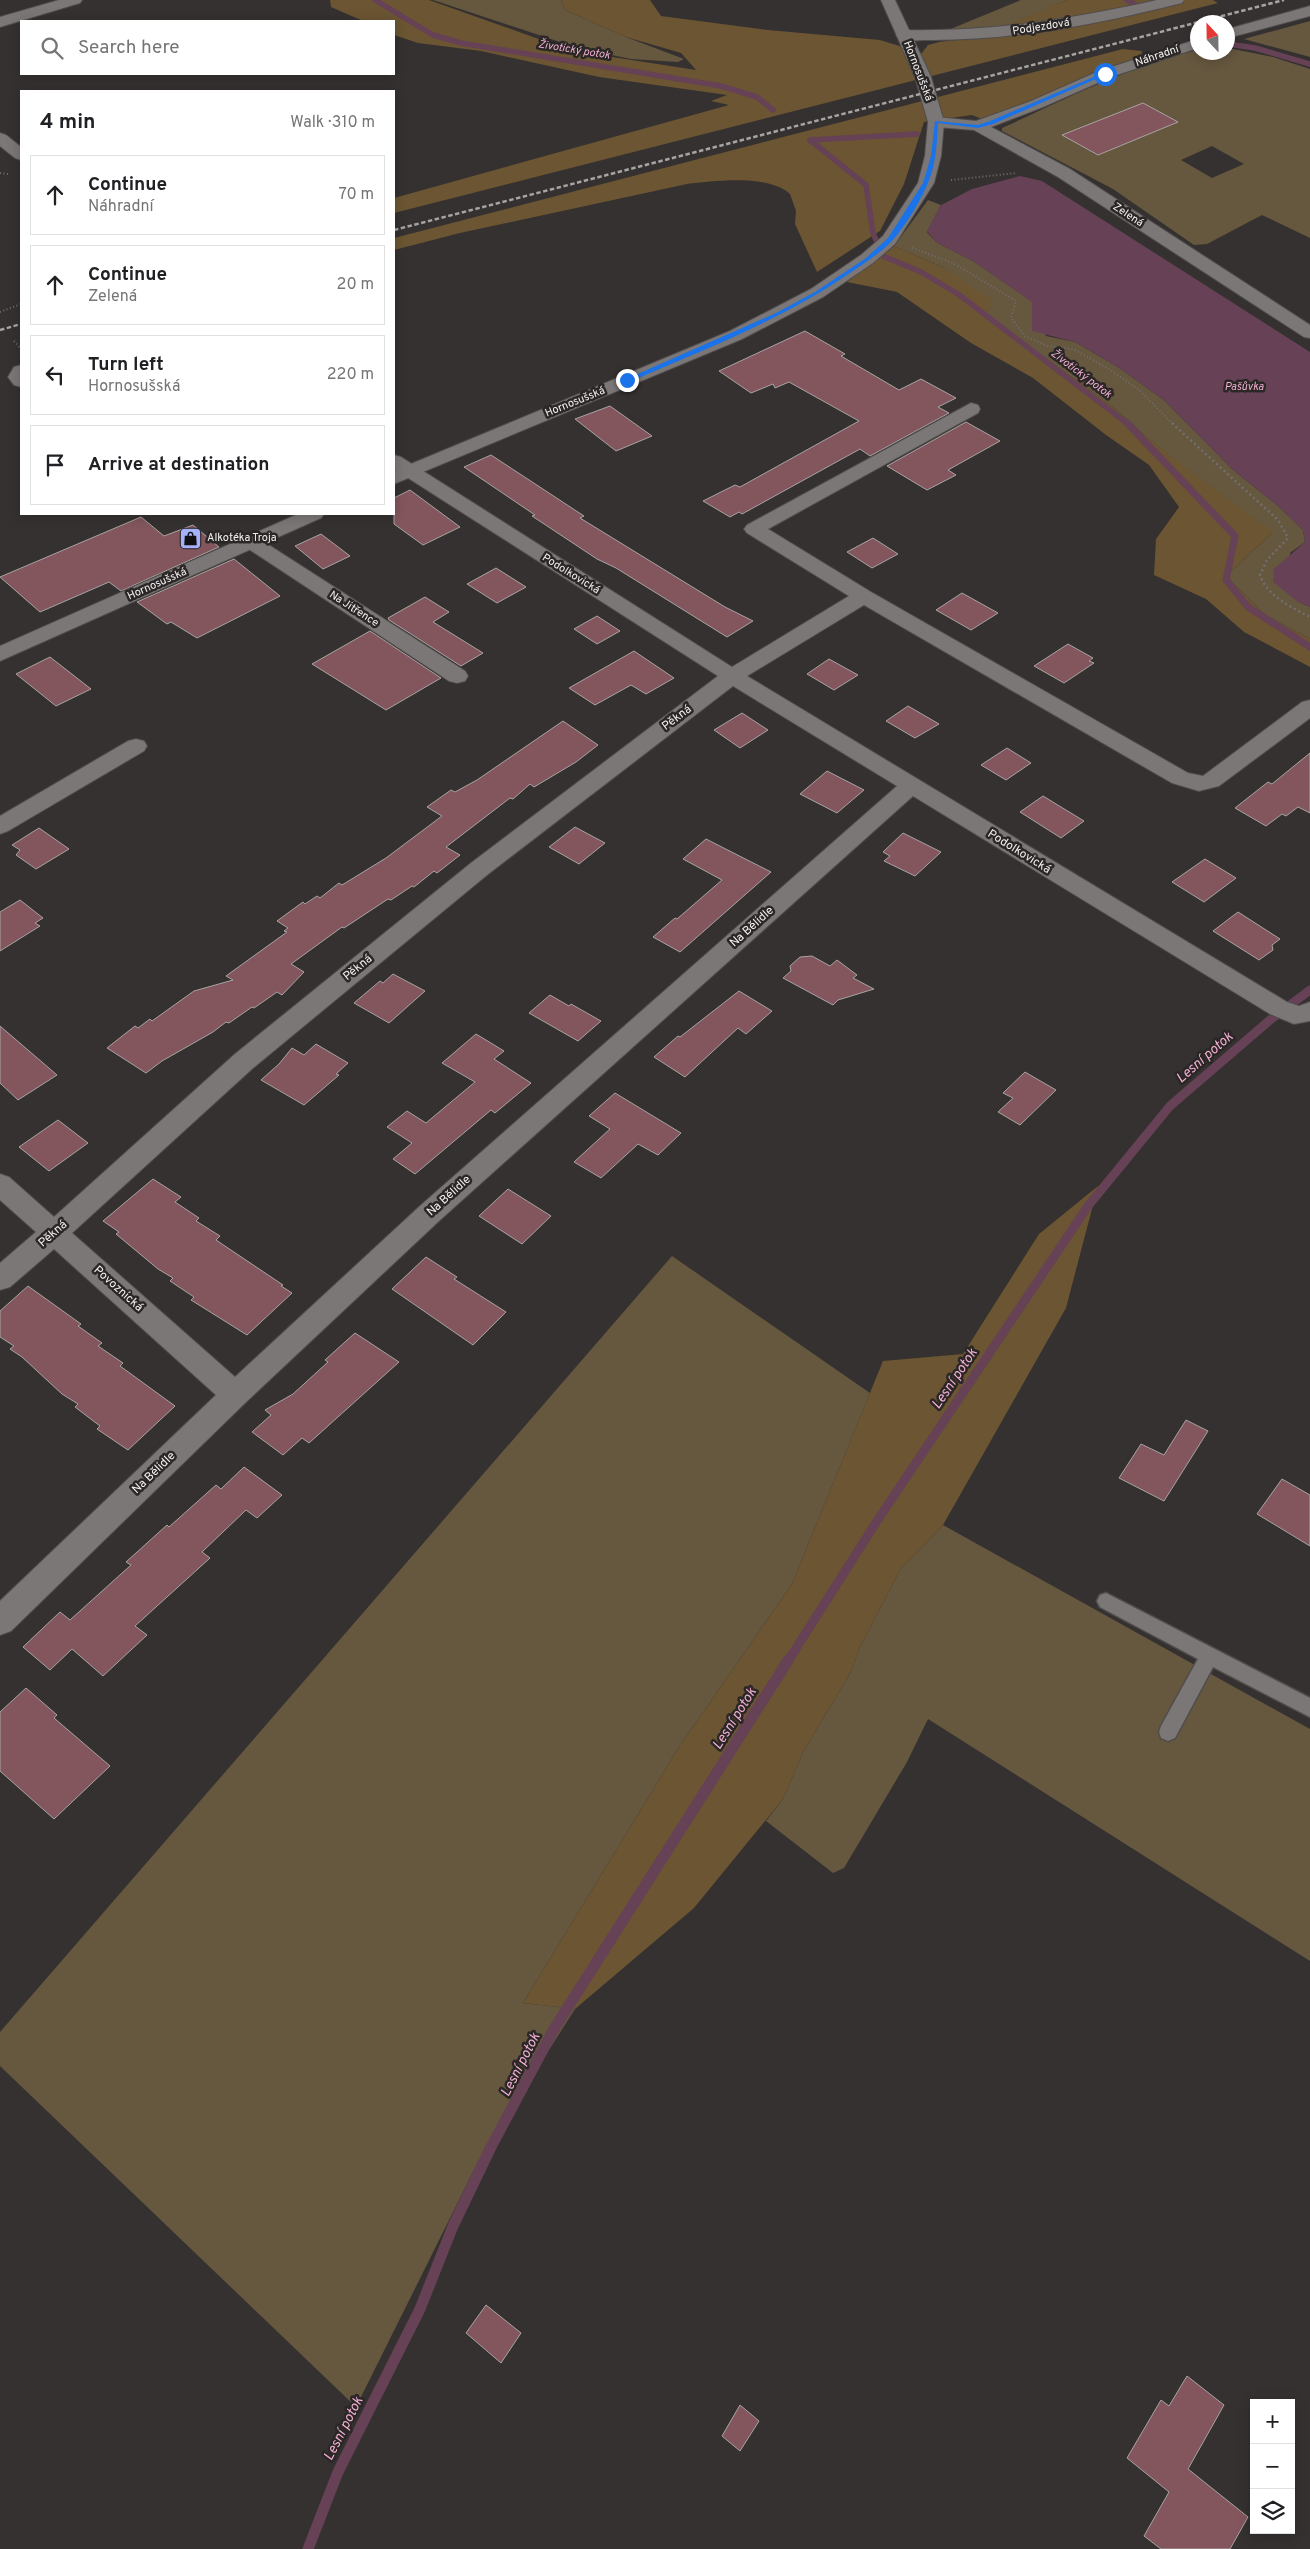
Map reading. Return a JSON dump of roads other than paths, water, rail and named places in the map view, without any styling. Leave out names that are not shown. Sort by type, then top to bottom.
[{"type":"street","points":[[0,22],[75,0]]},
{"type":"street","name":"Hornosušská","points":[[399,470],[736,335],[817,293],[867,259],[890,240],[926,183],[933,156],[936,122],[923,77],[888,0]]},
{"type":"street","name":"Podjezdová","points":[[904,35],[969,35],[1019,31],[1098,18],[1177,0]]},
{"type":"street","points":[[1235,32],[1310,11]]},
{"type":"street","name":"Náhradní","points":[[978,126],[1105,74],[1190,46]]},
{"type":"street","name":"Zelená","points":[[936,122],[978,126],[1064,173],[1310,333]]},
{"type":"street","points":[[0,138],[20,154]]},
{"type":"street","points":[[972,409],[754,530],[864,596],[1180,778],[1199,784],[1210,781],[1310,707]]},
{"type":"street","name":"Podolkovická","points":[[399,470],[911,786],[1268,1002],[1301,1013]]},
{"type":"street","name":"Hornosušská","points":[[0,654],[312,515]]},
{"type":"street","name":"Na Jitřence","points":[[251,542],[457,676]]},
{"type":"street","points":[[732,676],[864,596]]},
{"type":"street","name":"Pěkná","points":[[0,1279],[55,1232],[244,1061],[479,869],[732,676]]},
{"type":"street","points":[[0,826],[136,746]]},
{"type":"street","name":"Na Bělidle","points":[[0,1621],[236,1395],[430,1213],[911,786]]},
{"type":"street","name":"Povoznická","points":[[0,1184],[236,1395]]},
{"type":"lane","points":[[1106,1601],[1310,1708]]},
{"type":"lane","points":[[1168,1732],[1210,1656]]},
{"type":"water","name":"Pašůvka","points":[[1020,176],[1042,181],[1310,352],[1310,607],[1297,601],[1273,582],[1274,569],[1305,542],[1303,530],[1277,505],[1232,469],[1165,401],[1121,369],[1075,342],[1032,331],[1032,302],[973,261],[936,242],[927,231],[941,205],[972,189]]},
{"type":"waterway","name":"Životický potok","points":[[375,0],[433,35],[461,43],[721,86],[757,97],[773,110]]},
{"type":"waterway","points":[[1127,0],[1138,6]]},
{"type":"waterway","points":[[1235,45],[1255,48],[1310,64]]},
{"type":"waterway","name":"Životický potok","points":[[917,134],[810,140],[866,185],[873,233],[883,256],[921,272],[958,294],[1128,424]]},
{"type":"waterway","name":"Životický potok","points":[[1128,424],[1235,536],[1226,580],[1248,607],[1310,647]]},
{"type":"waterway","name":"Lesní potok","points":[[788,1661],[877,1521],[1088,1206],[1170,1106],[1270,1020],[1310,990]]},
{"type":"waterway","name":"Lesní potok","points":[[308,2549],[338,2472],[420,2309],[453,2226],[491,2147],[554,2029],[789,1659]]},
{"type":"railway","points":[[395,230],[1284,0]]},
{"type":"railway","points":[[0,330],[20,324]]},
{"type":"place","name":"Alkotéka Troja","points":[[191,538]]}]
